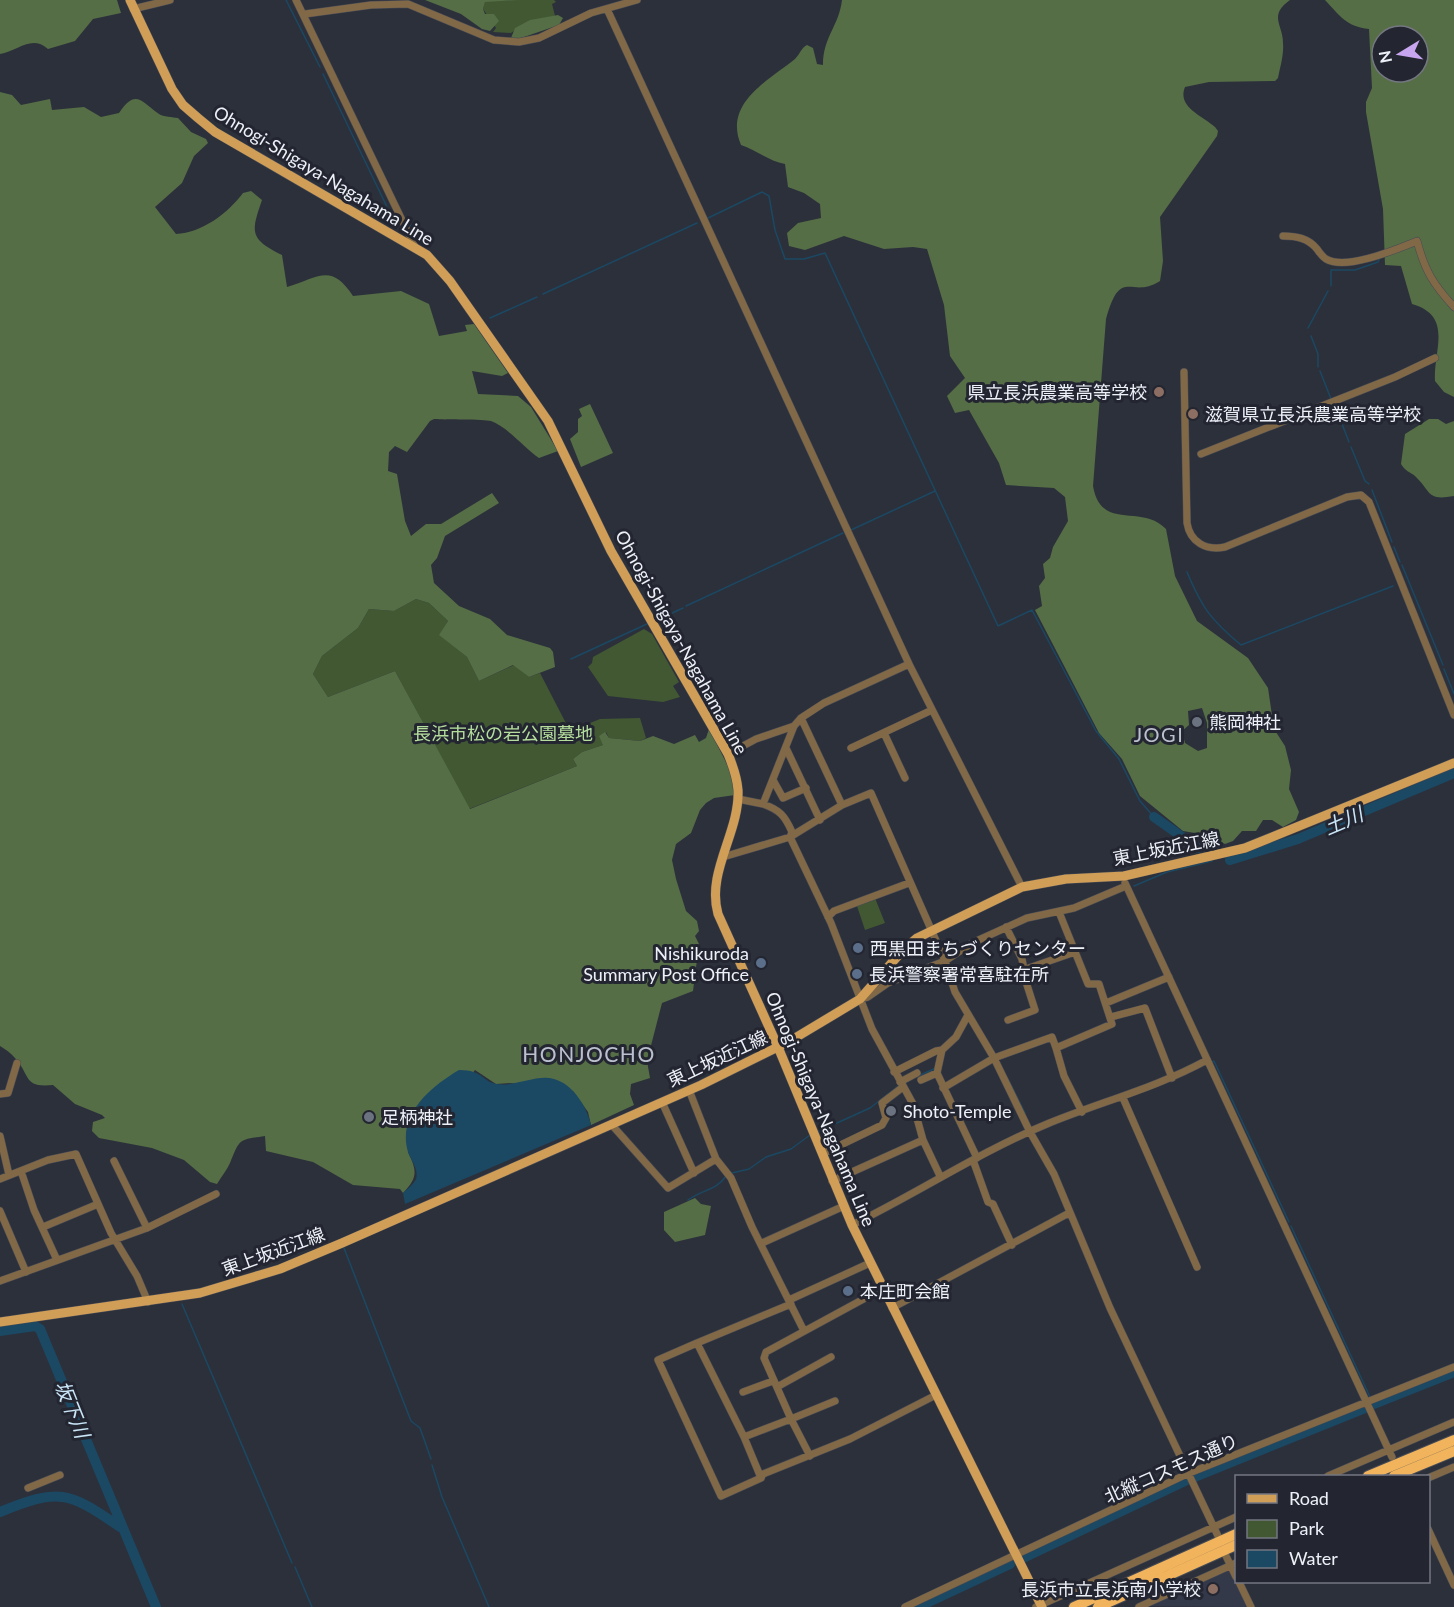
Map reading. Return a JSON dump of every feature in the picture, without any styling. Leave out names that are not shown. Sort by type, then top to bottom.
[{"type":"highway","points":[[1370,1475],[1454,1440]]},
{"type":"highway","points":[[1396,1475],[1454,1451]]},
{"type":"highway","points":[[1074,1607],[1235,1534]]},
{"type":"highway","points":[[1098,1607],[1235,1545]]},
{"type":"main road","name":"Ohnogi-Shigaya-Nagahama Line","points":[[132,4],[172,89],[183,105],[215,132],[427,255],[450,281],[548,421],[611,551],[728,754],[735,772],[738,799],[715,895],[718,914],[778,1047],[852,1225],[1040,1606]]},
{"type":"main road","name":"東上坂近江線","points":[[0,1322],[200,1293],[280,1269],[491,1179],[689,1090],[778,1047],[860,999],[903,950],[931,930],[1022,887],[1066,879],[1124,876],[1245,848],[1454,763]]},
{"type":"street","points":[[132,4],[170,0]]},
{"type":"street","points":[[296,0],[305,14],[415,247]]},
{"type":"street","points":[[305,14],[370,3],[408,4],[494,40],[519,42],[539,38],[591,13],[637,0]]},
{"type":"street","points":[[607,9],[909,664],[1022,887]]},
{"type":"street","points":[[1283,236],[1297,236],[1313,244],[1326,259],[1335,262],[1354,262],[1417,241],[1424,267],[1432,282],[1454,307]]},
{"type":"street","points":[[1201,454],[1395,377],[1435,358]]},
{"type":"street","points":[[1184,372],[1186,523],[1194,539],[1210,548],[1225,547],[1347,497],[1361,495],[1368,502],[1454,715]]},
{"type":"street","points":[[764,804],[794,726],[801,718],[824,703],[909,664]]},
{"type":"street","points":[[851,748],[932,710]]},
{"type":"street","points":[[801,718],[842,806]]},
{"type":"street","points":[[728,754],[756,739],[794,726]]},
{"type":"street","points":[[884,733],[905,777]]},
{"type":"street","points":[[786,748],[820,820]]},
{"type":"street","points":[[773,780],[783,798],[806,788]]},
{"type":"street","points":[[723,857],[790,837],[842,806],[872,793],[909,883],[945,961],[955,992],[996,1058],[1030,1132],[1054,1174],[1069,1213],[1218,1536]]},
{"type":"street","points":[[738,799],[764,804],[781,812],[792,832],[790,837],[828,917],[860,999],[894,1072],[913,1104],[923,1140],[940,1176]]},
{"type":"street","points":[[1124,876],[1126,886],[1208,1062],[1369,1400],[1390,1454]]},
{"type":"street","points":[[828,917],[834,911],[909,883]]},
{"type":"street","points":[[860,999],[868,997],[888,983],[945,961],[1006,927],[1037,915],[1059,912],[1126,886]]},
{"type":"street","points":[[1056,1048],[1111,1026],[1099,984],[1088,984],[1059,912]]},
{"type":"street","points":[[1006,927],[1026,969],[1027,985],[1035,1010],[1008,1020]]},
{"type":"street","points":[[1026,969],[1075,952]]},
{"type":"street","points":[[880,976],[888,983]]},
{"type":"street","points":[[1106,1003],[1169,977]]},
{"type":"street","points":[[1110,1017],[1145,1008],[1172,1078]]},
{"type":"street","points":[[894,1072],[940,1050],[956,1036],[968,1016]]},
{"type":"street","points":[[943,1088],[996,1058],[1052,1037],[1064,1076],[1082,1110]]},
{"type":"street","points":[[940,1050],[937,1073],[975,1159],[988,1202],[993,1204],[1012,1245]]},
{"type":"street","points":[[852,1225],[940,1176],[1030,1132],[1082,1110],[1123,1098],[1208,1062]]},
{"type":"street","points":[[0,1094],[8,1093],[17,1063]]},
{"type":"street","points":[[822,1154],[882,1125],[886,1118],[882,1103],[901,1084],[917,1073]]},
{"type":"street","points":[[921,1080],[937,1073]]},
{"type":"street","points":[[689,1090],[717,1159],[731,1178],[752,1227],[804,1331]]},
{"type":"street","points":[[1123,1098],[1197,1267]]},
{"type":"street","points":[[662,1102],[694,1173]]},
{"type":"street","points":[[611,1124],[668,1188],[717,1159]]},
{"type":"street","points":[[0,1136],[9,1175]]},
{"type":"street","points":[[832,1181],[923,1140]]},
{"type":"street","points":[[0,1179],[76,1154],[114,1238],[137,1276],[148,1302]]},
{"type":"street","points":[[114,1161],[147,1228]]},
{"type":"street","points":[[21,1171],[57,1260]]},
{"type":"street","points":[[0,1281],[147,1228],[216,1194]]},
{"type":"street","points":[[43,1227],[98,1204]]},
{"type":"street","points":[[762,1243],[844,1206]]},
{"type":"street","points":[[0,1211],[26,1272]]},
{"type":"street","points":[[892,1308],[1069,1213]]},
{"type":"street","points":[[870,1263],[790,1302],[658,1360],[721,1496],[761,1478],[763,1474],[850,1439],[936,1395]]},
{"type":"street","points":[[810,1456],[775,1384],[764,1354],[882,1288]]},
{"type":"street","points":[[697,1343],[744,1437],[761,1478]]},
{"type":"street","points":[[743,1392],[775,1384],[831,1357]]},
{"type":"street","name":"北縦コスモス通り","points":[[905,1607],[1189,1477],[1369,1400],[1454,1367]]},
{"type":"street","points":[[744,1437],[835,1401]]},
{"type":"street","points":[[1331,1475],[1390,1454],[1454,1422]]},
{"type":"street","points":[[1430,1477],[1454,1467]]},
{"type":"street","points":[[28,1488],[60,1475]]},
{"type":"street","points":[[1040,1606],[1235,1516]]},
{"type":"street","points":[[1430,1533],[1454,1585]]},
{"type":"street","points":[[1139,1607],[1234,1564],[1226,1556]]},
{"type":"street","points":[[1240,1583],[1251,1607]]},
{"type":"shaded area","name":"長浜市立長浜南小学校","points":[[1228,1571],[1232,1572],[1235,1583],[1248,1607],[1147,1606]]},
{"type":"green space","points":[[0,0],[117,0],[121,13],[93,19],[75,41],[48,49],[36,43],[30,43],[0,54]]},
{"type":"green space","points":[[425,0],[520,0],[485,2],[483,9],[485,14],[494,14],[499,21],[490,31],[482,29],[461,14]]},
{"type":"green space","points":[[554,0],[556,2],[552,4],[555,16],[524,24],[511,33],[493,32],[496,28],[483,9],[485,1]]},
{"type":"green space","points":[[842,0],[1290,0],[1283,6],[1278,16],[1283,47],[1278,78],[1275,81],[1209,82],[1185,87],[1183,94],[1187,105],[1215,127],[1218,131],[1217,136],[1160,217],[1163,261],[1160,281],[1150,286],[1122,288],[1111,303],[1106,319],[1093,486],[1097,500],[1104,508],[1113,513],[1145,518],[1166,529],[1175,576],[1197,621],[1248,658],[1268,688],[1274,729],[1285,746],[1291,770],[1289,789],[1299,812],[1296,820],[1283,827],[1272,820],[1263,820],[1256,831],[1242,831],[1233,841],[1225,844],[1207,835],[1183,831],[1140,796],[1122,759],[1099,733],[1035,610],[1042,606],[1039,586],[1045,578],[1043,564],[1050,558],[1053,547],[1068,521],[1065,497],[1054,488],[1006,485],[999,463],[969,410],[955,413],[947,396],[965,378],[950,356],[944,305],[927,249],[913,247],[884,249],[844,236],[805,250],[789,246],[787,233],[798,223],[821,218],[820,204],[804,193],[788,187],[785,164],[741,145],[737,130],[738,117],[743,105],[752,94],[795,59],[807,45],[813,48],[817,64],[823,65],[828,39]],"holes":[[[1202,708],[1207,723],[1207,748],[1198,751],[1185,743],[1182,731],[1189,725],[1188,711]]]},
{"type":"green space","points":[[1325,0],[1454,0],[1454,397],[1444,392],[1435,381],[1438,336],[1433,317],[1412,304],[1401,266],[1385,265],[1383,209],[1366,112],[1366,102],[1372,84],[1430,84],[1430,24],[1370,24],[1370,49],[1369,29],[1355,26],[1339,15]]},
{"type":"green space","points":[[558,15],[563,18],[559,25],[521,38],[511,38],[515,28],[530,20]]},
{"type":"green space","points":[[0,92],[12,95],[21,105],[50,99],[52,110],[84,107],[101,117],[119,113],[134,99],[143,102],[161,115],[178,118],[191,132],[206,139],[208,143],[194,156],[182,183],[155,207],[176,234],[195,230],[214,221],[243,193],[251,191],[262,200],[256,220],[255,234],[263,244],[282,255],[287,287],[324,275],[331,276],[338,279],[353,296],[401,291],[429,304],[439,336],[467,331],[465,325],[474,324],[508,373],[502,376],[472,371],[478,394],[518,396],[531,407],[558,451],[539,458],[509,432],[491,421],[434,419],[430,421],[407,452],[395,446],[389,452],[388,471],[397,474],[405,521],[411,536],[426,524],[441,524],[492,493],[499,503],[445,536],[437,558],[431,565],[434,583],[459,606],[490,619],[507,635],[550,648],[553,652],[555,667],[529,677],[513,665],[479,681],[467,657],[439,635],[448,621],[429,603],[416,599],[394,611],[369,609],[358,628],[322,656],[313,674],[328,697],[395,671],[470,809],[577,766],[573,759],[582,752],[603,745],[599,736],[605,732],[609,738],[640,741],[653,736],[674,744],[695,735],[699,742],[706,738],[709,729],[730,770],[735,795],[714,798],[706,803],[700,810],[691,833],[676,844],[672,860],[676,879],[686,911],[697,921],[699,931],[695,936],[699,944],[693,991],[662,1003],[647,1061],[650,1078],[631,1084],[630,1094],[634,1105],[591,1125],[588,1112],[573,1091],[510,1083],[496,1084],[475,1070],[408,1152],[413,1164],[414,1178],[403,1193],[400,1189],[353,1185],[313,1162],[266,1151],[265,1136],[245,1140],[238,1145],[217,1184],[210,1182],[184,1160],[152,1148],[99,1138],[92,1131],[93,1122],[105,1118],[102,1115],[75,1104],[53,1085],[32,1083],[20,1064],[0,1046]]},
{"type":"green space","points":[[590,404],[613,453],[581,467],[570,439],[578,432],[578,419],[582,416],[579,409]]},
{"type":"green space","points":[[1429,419],[1438,419],[1446,424],[1454,421],[1454,496],[1438,497],[1430,494],[1401,464],[1405,434]]},
{"type":"green space","name":"長浜市松の岩公園墓地","points":[[416,599],[429,603],[448,621],[440,635],[467,657],[479,681],[514,665],[529,677],[540,673],[570,731],[600,719],[640,718],[646,738],[640,741],[609,738],[606,732],[603,745],[582,752],[573,759],[577,766],[469,809],[395,671],[328,697],[313,674],[322,656],[358,628],[369,609],[394,611]]},
{"type":"green space","points":[[644,629],[652,634],[679,682],[673,686],[680,697],[663,702],[608,696],[588,667],[593,657]]},
{"type":"green space","points":[[875,898],[885,923],[865,930],[857,906]]},
{"type":"green space","points":[[695,1198],[701,1204],[711,1206],[705,1235],[675,1242],[664,1230],[664,1212]]},
{"type":"water","points":[[459,1070],[473,1072],[497,1084],[511,1084],[540,1078],[554,1079],[567,1086],[578,1097],[591,1125],[405,1204],[403,1193],[414,1183],[417,1175],[408,1152],[407,1126],[418,1104],[427,1094]]},
{"type":"waterway","points":[[286,0],[320,67]]},
{"type":"waterway","points":[[323,74],[388,209],[393,213]]},
{"type":"waterway","points":[[708,218],[762,192],[769,196],[775,230],[785,259],[804,259],[825,253],[998,626],[1032,610],[1096,731],[1119,759],[1140,801],[1154,817]]},
{"type":"waterway","points":[[407,223],[416,230]]},
{"type":"waterway","points":[[543,294],[697,223]]},
{"type":"waterway","points":[[1331,286],[1331,270],[1355,270],[1378,262],[1380,257]]},
{"type":"waterway","points":[[1308,328],[1328,291]]},
{"type":"waterway","points":[[490,318],[537,297]]},
{"type":"waterway","points":[[1311,336],[1318,354],[1318,367]]},
{"type":"waterway","points":[[1320,371],[1331,399]]},
{"type":"waterway","points":[[1335,406],[1349,442]]},
{"type":"waterway","points":[[1351,447],[1365,481],[1369,484]]},
{"type":"waterway","points":[[1372,490],[1392,542]]},
{"type":"waterway","points":[[851,530],[935,491]]},
{"type":"waterway","points":[[686,606],[843,533]]},
{"type":"waterway","points":[[1394,547],[1400,562]]},
{"type":"waterway","points":[[1402,565],[1443,665]]},
{"type":"waterway","points":[[1187,572],[1208,613],[1241,645],[1393,586]]},
{"type":"waterway","points":[[657,620],[683,608]]},
{"type":"waterway","points":[[571,659],[649,623]]},
{"type":"waterway","points":[[1444,669],[1454,694]]},
{"type":"waterway","name":"土川","points":[[1230,860],[1298,839],[1454,773]]},
{"type":"waterway","name":"土川","points":[[1154,817],[1198,848]]},
{"type":"waterway","points":[[1134,886],[1167,872],[1212,861]]},
{"type":"waterway","points":[[1212,1062],[1214,1061],[1289,1222]]},
{"type":"waterway","points":[[918,1076],[936,1068]]},
{"type":"waterway","points":[[1007,1077],[1025,1113]]},
{"type":"waterway","points":[[817,1132],[870,1108],[901,1084]]},
{"type":"waterway","points":[[732,1173],[749,1169],[766,1157],[791,1149],[810,1135]]},
{"type":"waterway","points":[[688,1200],[718,1185],[726,1176]]},
{"type":"waterway","points":[[1291,1226],[1370,1397]]},
{"type":"waterway","points":[[344,1248],[411,1421],[420,1428],[431,1459]]},
{"type":"waterway","points":[[182,1304],[292,1563]]},
{"type":"waterway","name":"坂下川","points":[[0,1331],[35,1326],[40,1329],[156,1607]]},
{"type":"waterway","points":[[1371,1405],[1454,1372]]},
{"type":"waterway","points":[[1023,1558],[1187,1480],[1365,1408]]},
{"type":"waterway","points":[[432,1465],[442,1497],[489,1607]]},
{"type":"waterway","points":[[0,1512],[36,1499],[63,1497],[88,1506],[120,1527]]},
{"type":"waterway","points":[[918,1607],[1010,1564]]},
{"type":"waterway","points":[[295,1567],[312,1607]]},
{"type":"place","name":"県立長浜農業高等学校","points":[[1159,392]]},
{"type":"place","name":"滋賀県立長浜農業高等学校","points":[[1193,414]]},
{"type":"place","name":"熊岡神社","points":[[1197,722]]},
{"type":"place","name":"西黒田まちづくりセンター","points":[[858,948]]},
{"type":"place","name":"Nishikuroda Summary Post Office","points":[[761,963]]},
{"type":"place","name":"長浜警察署常喜駐在所","points":[[857,974]]},
{"type":"place","name":"Shoto-Temple","points":[[891,1111]]},
{"type":"place","name":"足柄神社","points":[[369,1117]]},
{"type":"place","name":"本庄町会館","points":[[848,1291]]},
{"type":"place","name":"長浜市立長浜南小学校","points":[[1213,1589]]},
{"type":"district","name":"JOGI","points":[[1159,734]]},
{"type":"district","name":"HONJOCHO","points":[[589,1053]]}]
